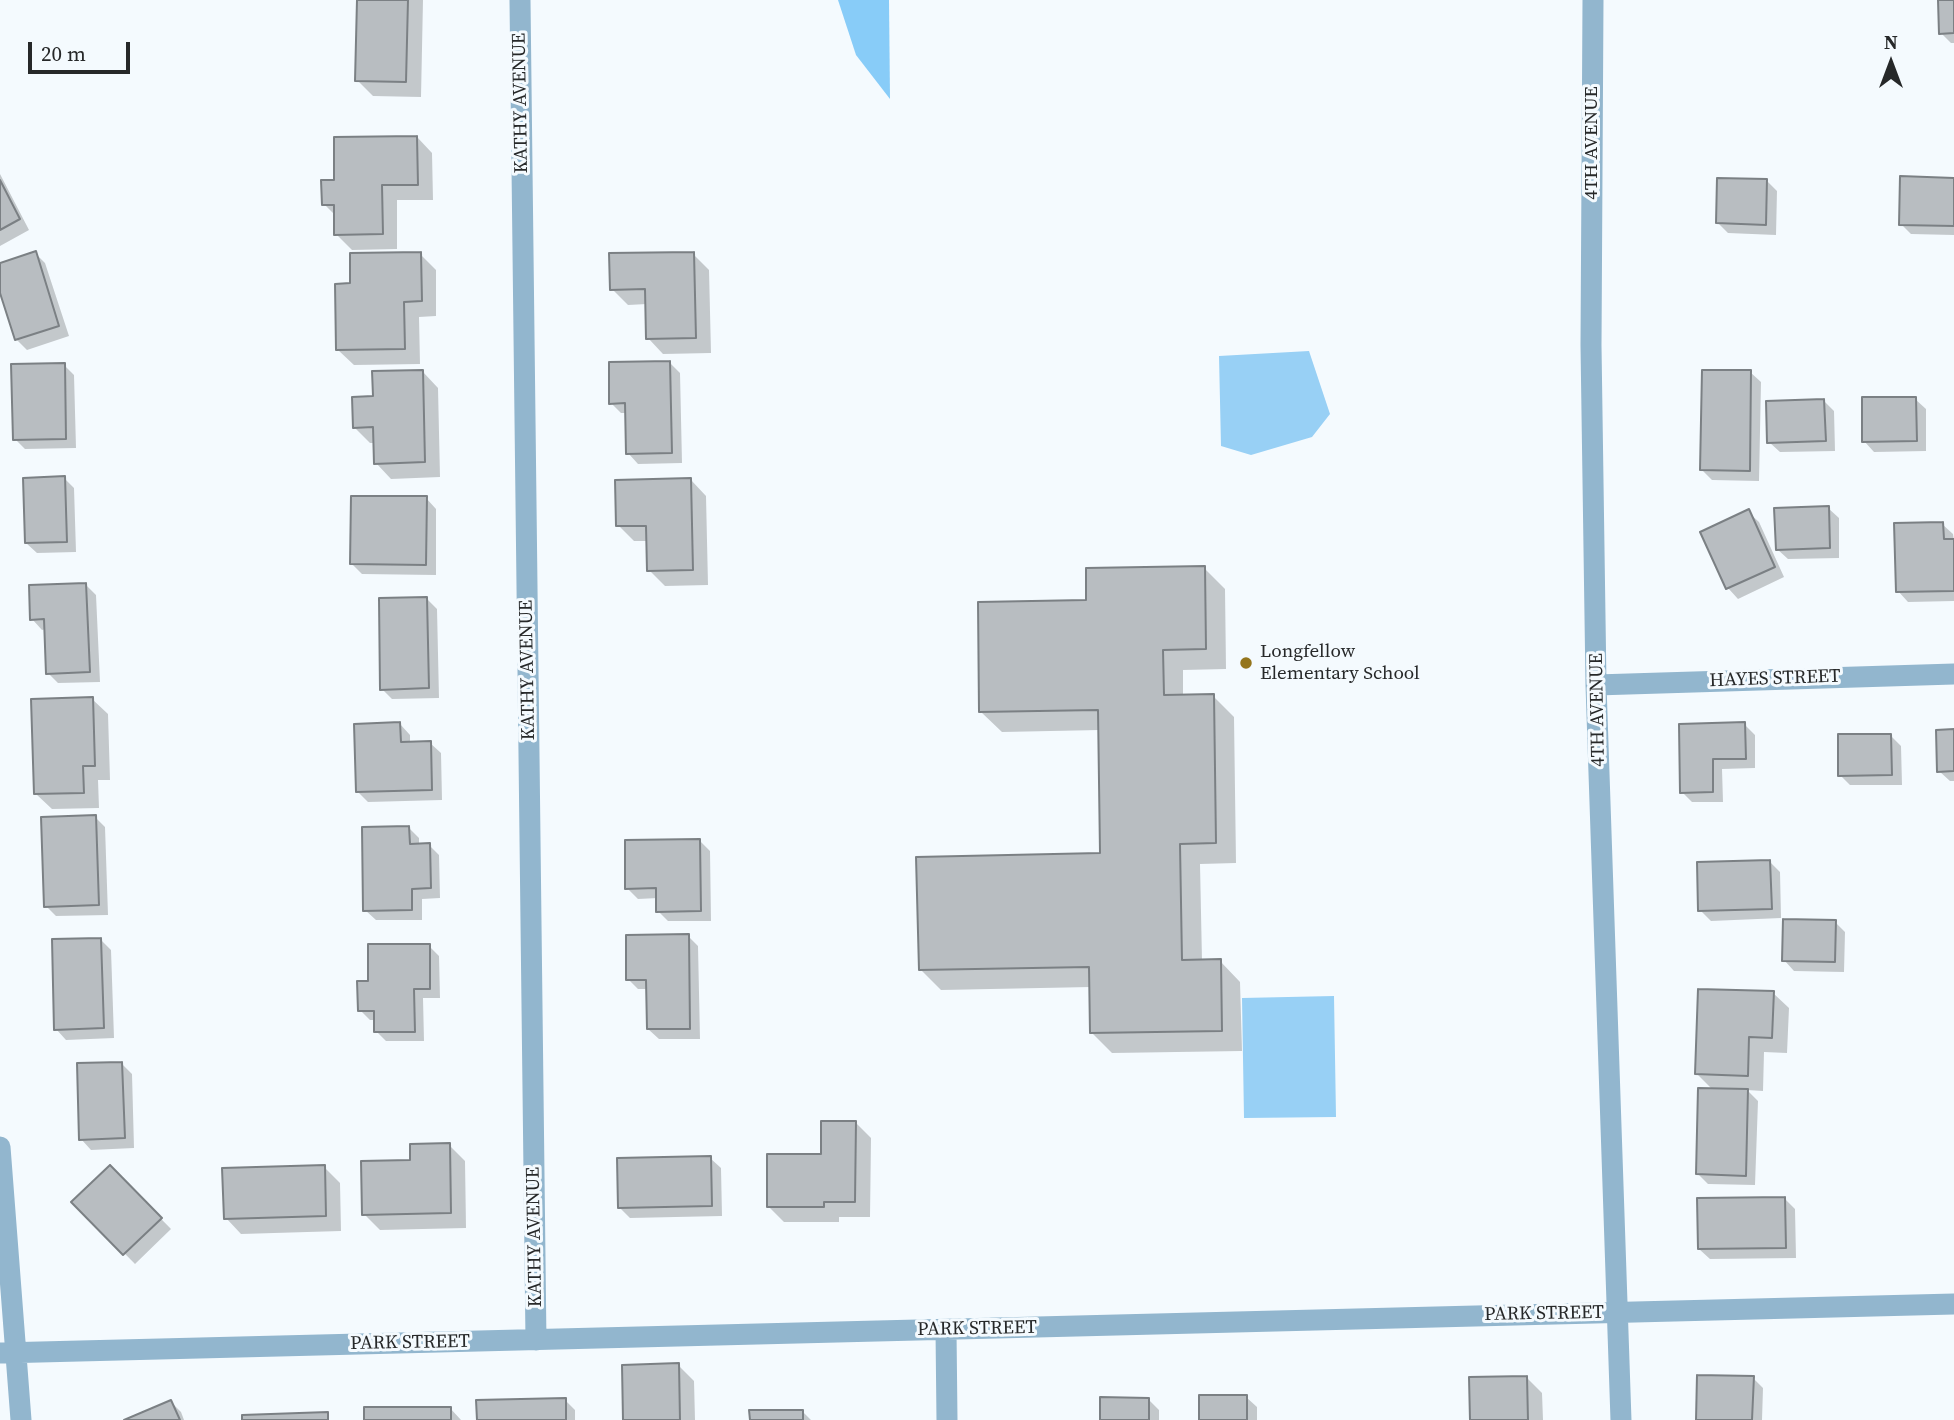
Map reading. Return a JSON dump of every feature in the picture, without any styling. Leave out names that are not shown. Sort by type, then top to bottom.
[{"type":"street","name":"KATHY AVENUE","points":[[520,0],[536,1340]]},
{"type":"street","name":"4TH AVENUE","points":[[1593,0],[1591,345],[1596,684],[1621,1420]]},
{"type":"street","name":"HAYES STREET","points":[[1596,684],[1954,674]]},
{"type":"street","points":[[0,1147],[8,1353],[21,1420]]},
{"type":"street","name":"PARK STREET","points":[[8,1353],[1954,1304]]},
{"type":"street","points":[[946,1330],[947,1420]]},
{"type":"shaded area","points":[[838,0],[889,0],[890,99],[856,55]]},
{"type":"shaded area","points":[[1309,351],[1330,414],[1312,437],[1251,455],[1221,446],[1219,356]]},
{"type":"shaded area","points":[[1334,996],[1336,1117],[1244,1118],[1242,998]]},
{"type":"building","points":[[357,0],[408,0],[406,82],[355,81]]},
{"type":"building","points":[[1938,0],[1954,0],[1954,33],[1939,34]]},
{"type":"building","points":[[417,136],[418,185],[382,185],[383,234],[334,235],[334,205],[322,205],[321,180],[334,180],[334,137]]},
{"type":"building","points":[[1900,176],[1954,178],[1954,226],[1899,225]]},
{"type":"building","points":[[1717,178],[1767,179],[1766,225],[1716,223]]},
{"type":"building","points":[[0,180],[20,219],[0,230]]},
{"type":"building","points":[[36,251],[59,326],[15,340],[0,293],[0,263]]},
{"type":"building","points":[[421,252],[422,301],[404,302],[405,349],[336,350],[335,284],[350,283],[350,253]]},
{"type":"building","points":[[694,252],[696,338],[646,339],[645,289],[610,290],[609,253]]},
{"type":"building","points":[[670,361],[672,453],[626,454],[625,403],[609,404],[609,362]]},
{"type":"building","points":[[65,363],[66,439],[13,440],[11,364]]},
{"type":"building","points":[[423,370],[425,462],[374,464],[373,427],[353,428],[352,397],[373,396],[372,371]]},
{"type":"building","points":[[1702,370],[1751,370],[1750,471],[1700,470]]},
{"type":"building","points":[[1862,397],[1916,397],[1917,441],[1862,442]]},
{"type":"building","points":[[1824,399],[1826,441],[1767,443],[1766,401]]},
{"type":"building","points":[[65,476],[67,542],[25,543],[23,478]]},
{"type":"building","points":[[691,478],[693,570],[647,571],[646,526],[616,526],[615,480]]},
{"type":"building","points":[[351,496],[427,496],[426,565],[350,564]]},
{"type":"building","points":[[1829,506],[1830,548],[1776,550],[1774,508]]},
{"type":"building","points":[[1749,509],[1775,567],[1726,589],[1700,532]]},
{"type":"building","points":[[1943,522],[1944,539],[1954,539],[1954,591],[1896,592],[1894,523]]},
{"type":"building","points":[[1205,566],[1206,649],[1163,650],[1164,695],[1214,694],[1216,843],[1180,844],[1182,960],[1221,959],[1222,1031],[1090,1033],[1089,967],[919,970],[916,857],[1100,853],[1098,710],[979,712],[978,602],[1086,600],[1086,568]]},
{"type":"building","points":[[86,583],[90,672],[46,674],[44,619],[30,620],[29,585]]},
{"type":"building","points":[[427,597],[429,688],[380,690],[379,598]]},
{"type":"building","points":[[93,697],[95,766],[83,766],[84,793],[34,794],[31,699]]},
{"type":"building","points":[[400,722],[401,742],[431,741],[432,790],[356,792],[354,724]]},
{"type":"building","points":[[1745,722],[1746,759],[1713,759],[1713,792],[1680,793],[1679,724]]},
{"type":"building","points":[[1954,729],[1954,771],[1937,772],[1936,730]]},
{"type":"building","points":[[1838,734],[1891,734],[1892,775],[1838,776]]},
{"type":"building","points":[[96,815],[99,905],[44,907],[41,817]]},
{"type":"building","points":[[409,826],[410,844],[430,843],[431,888],[412,889],[412,910],[363,911],[362,827]]},
{"type":"building","points":[[700,839],[701,911],[656,912],[656,888],[625,889],[625,840]]},
{"type":"building","points":[[1770,860],[1772,909],[1698,911],[1697,862]]},
{"type":"building","points":[[1783,919],[1836,920],[1835,962],[1782,961]]},
{"type":"building","points":[[689,934],[690,1029],[647,1029],[646,980],[626,980],[626,935]]},
{"type":"building","points":[[101,938],[104,1028],[54,1030],[52,939]]},
{"type":"building","points":[[368,944],[430,944],[430,989],[414,989],[415,1032],[374,1032],[374,1011],[358,1011],[357,981],[368,981]]},
{"type":"building","points":[[1698,989],[1774,991],[1772,1038],[1749,1037],[1748,1076],[1695,1074]]},
{"type":"building","points":[[122,1062],[125,1138],[79,1140],[77,1063]]},
{"type":"building","points":[[1698,1088],[1748,1089],[1746,1176],[1696,1174]]},
{"type":"building","points":[[821,1121],[856,1121],[855,1202],[824,1202],[824,1207],[767,1207],[767,1154],[821,1154]]},
{"type":"building","points":[[450,1143],[451,1213],[362,1215],[361,1161],[410,1160],[410,1144]]},
{"type":"building","points":[[711,1156],[712,1206],[618,1208],[617,1158]]},
{"type":"building","points":[[110,1165],[162,1218],[123,1255],[71,1202]]},
{"type":"building","points":[[325,1165],[326,1216],[224,1219],[222,1168]]},
{"type":"building","points":[[1785,1197],[1786,1248],[1698,1249],[1697,1198]]},
{"type":"building","points":[[679,1363],[680,1420],[623,1420],[622,1365]]},
{"type":"building","points":[[1697,1375],[1754,1376],[1752,1420],[1696,1420]]},
{"type":"building","points":[[1527,1376],[1528,1420],[1470,1420],[1469,1377]]},
{"type":"building","points":[[1199,1395],[1247,1395],[1247,1420],[1199,1420]]},
{"type":"building","points":[[1100,1397],[1149,1398],[1149,1420],[1100,1420]]},
{"type":"building","points":[[566,1398],[566,1420],[477,1420],[476,1400]]},
{"type":"building","points":[[171,1400],[180,1420],[124,1420]]},
{"type":"building","points":[[364,1407],[451,1407],[451,1420],[364,1420]]},
{"type":"building","points":[[749,1410],[803,1410],[803,1420],[750,1420]]},
{"type":"building","points":[[328,1412],[328,1420],[242,1420],[242,1415]]},
{"type":"place","name":"Longfellow Elementary School","points":[[1246,663]]}]
